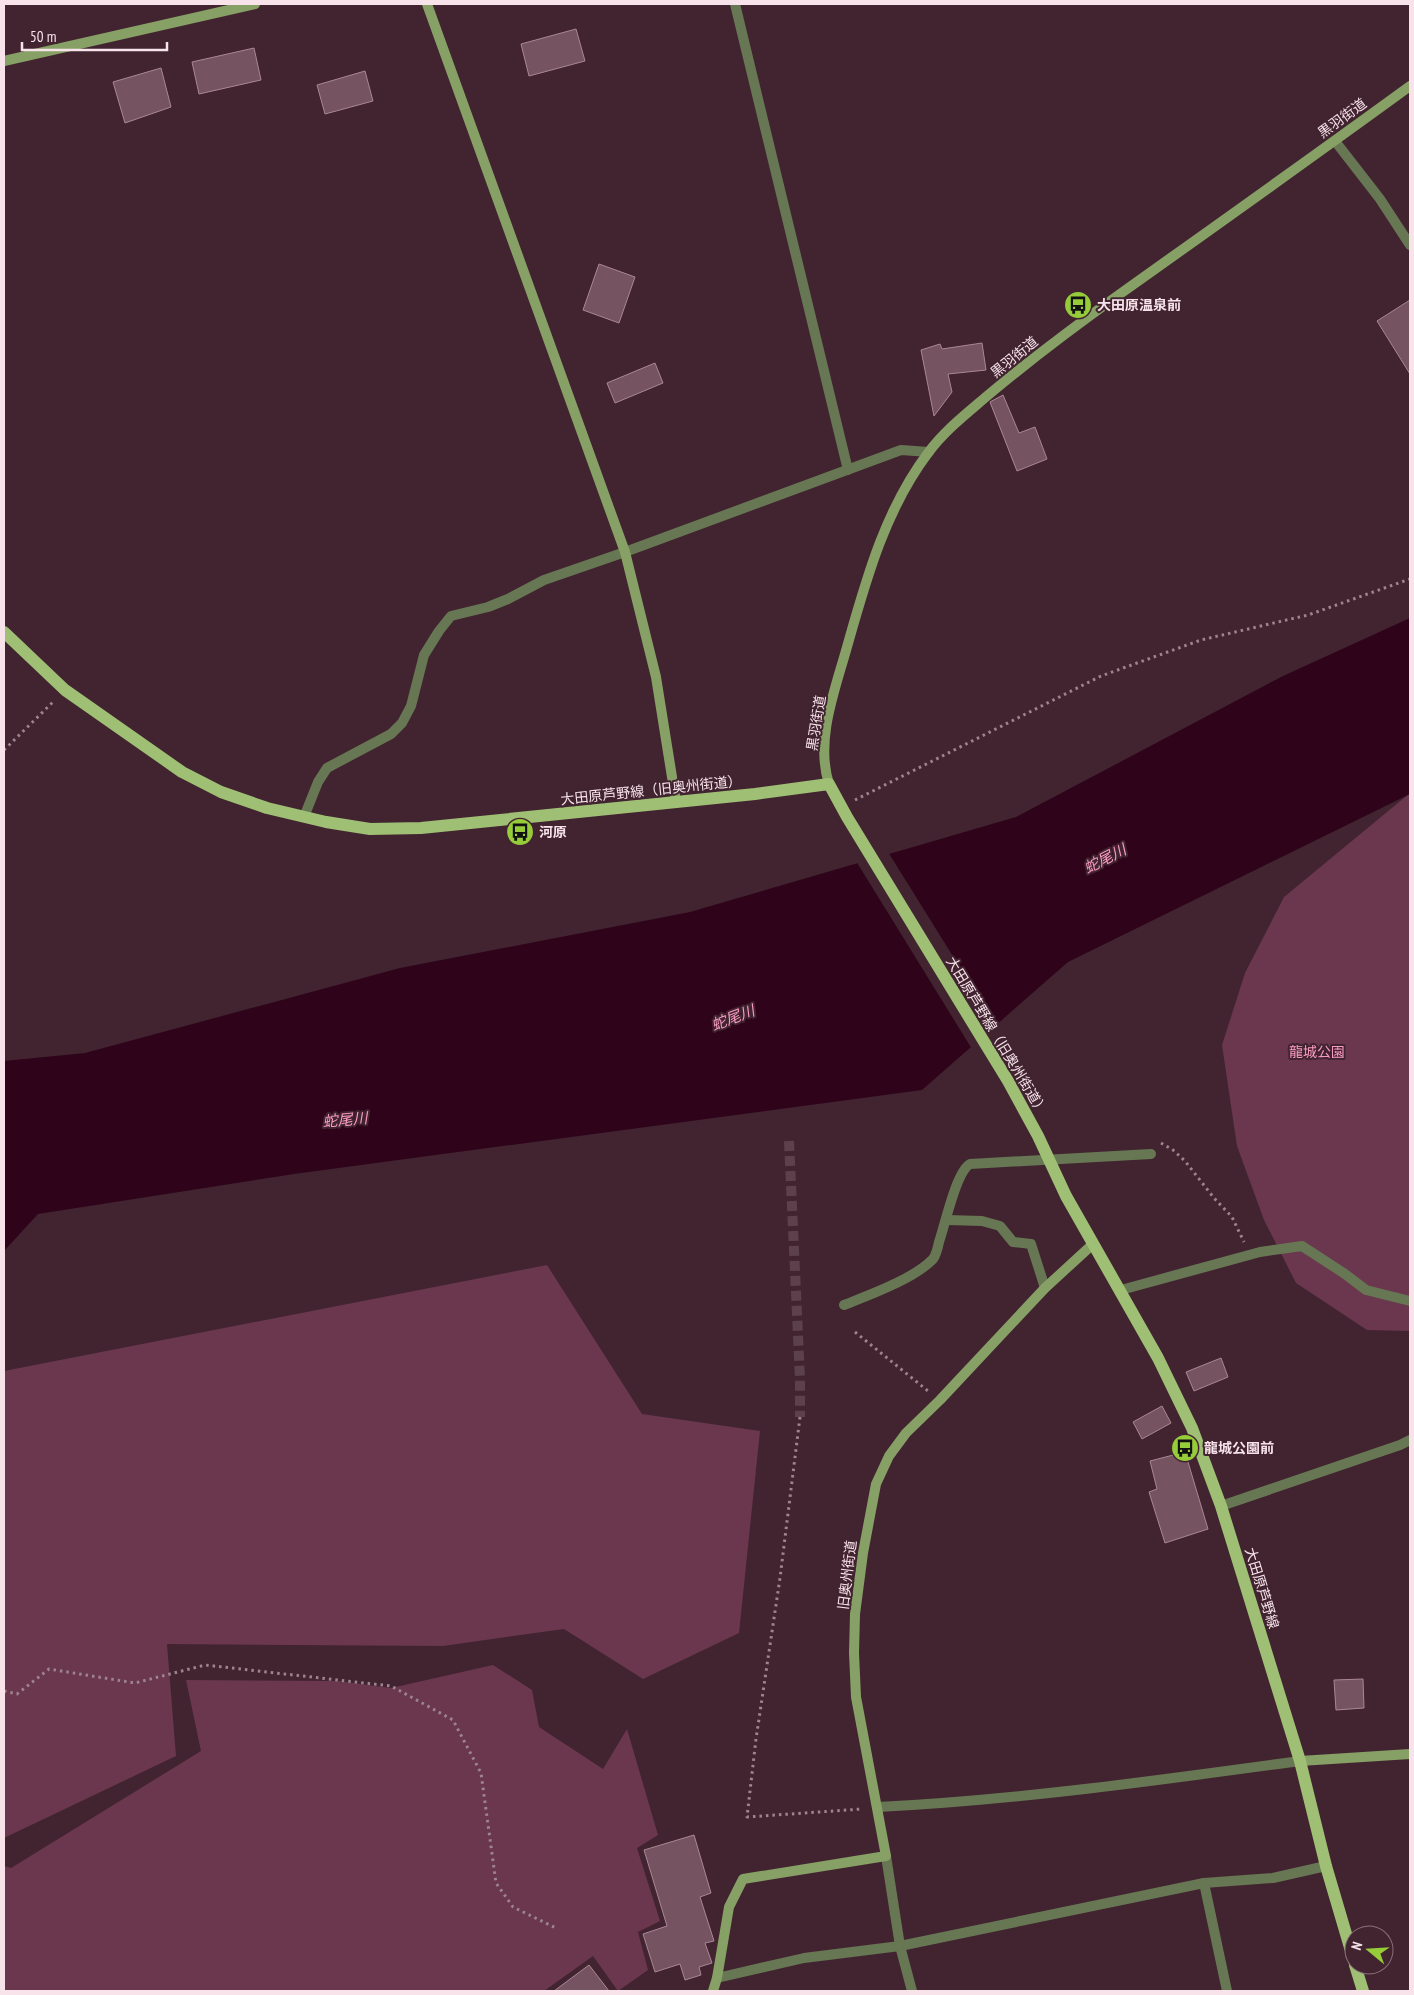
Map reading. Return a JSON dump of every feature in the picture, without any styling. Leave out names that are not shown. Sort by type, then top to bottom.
[{"type":"main road","name":"大田原芦野線（旧奥州街道）","points":[[4,632],[65,690],[182,772],[221,792],[267,808],[326,822],[370,829],[421,828],[755,794],[829,784],[844,812],[1008,1081],[1038,1136],[1066,1196],[1093,1244]]},
{"type":"main road","name":"大田原芦野線","points":[[1093,1244],[1121,1290],[1158,1358],[1192,1428],[1221,1506],[1300,1761],[1326,1866],[1344,1927]]},
{"type":"main road","points":[[1358,1975],[1363,1991]]},
{"type":"street","points":[[4,61],[255,4]]},
{"type":"street","points":[[427,4],[625,552],[656,677],[676,802]]},
{"type":"street","points":[[735,4],[848,470]]},
{"type":"street","name":"黒羽街道","points":[[829,784],[824,768],[823,753],[827,728],[834,695],[857,613],[874,558],[889,519],[907,485],[928,452],[955,423],[1026,363],[1087,317],[1410,86]]},
{"type":"street","points":[[1335,141],[1380,199],[1410,246]]},
{"type":"street","points":[[304,817],[318,782],[327,768],[391,734],[402,723],[411,706],[424,656],[450,616],[488,607],[544,580],[902,450],[928,452]]},
{"type":"street","points":[[844,1305],[914,1273],[934,1258],[961,1174],[970,1164],[1151,1154]]},
{"type":"street","points":[[947,1220],[982,1221],[1000,1226],[1013,1242],[1031,1244],[1045,1288]]},
{"type":"street","name":"旧奥州街道","points":[[912,1991],[900,1946],[878,1807],[856,1697],[855,1614],[862,1553],[876,1484],[889,1456],[906,1433],[940,1400],[1045,1288],[1093,1244]]},
{"type":"street","points":[[1121,1290],[1260,1252],[1302,1246],[1366,1290],[1410,1301]]},
{"type":"street","points":[[1221,1506],[1410,1440]]},
{"type":"street","points":[[878,1807],[937,1804],[1300,1761],[1410,1754]]},
{"type":"street","points":[[713,1991],[729,1907],[743,1879],[886,1856]]},
{"type":"street","points":[[717,1978],[804,1958],[900,1946],[1204,1883],[1273,1878],[1326,1866]]},
{"type":"street","points":[[1204,1883],[1227,1991]]},
{"type":"path","points":[[844,812],[1101,676],[1201,640],[1308,615],[1410,579]]},
{"type":"path","points":[[4,750],[65,690]]},
{"type":"path","points":[[1151,1154],[1150,1148],[1154,1142],[1162,1143],[1174,1150],[1232,1217],[1244,1243],[1260,1252]]},
{"type":"path","points":[[855,1332],[940,1400]]},
{"type":"path","points":[[800,1417],[780,1578],[756,1739],[748,1817],[878,1807]]},
{"type":"path","points":[[4,1691],[17,1694],[49,1669],[135,1683],[205,1665],[391,1686],[453,1720],[480,1773],[496,1883],[513,1907],[556,1928]]},
{"type":"green space","name":"龍城公園","points":[[1410,793],[1410,1331],[1367,1330],[1296,1283],[1264,1220],[1237,1146],[1222,1045],[1245,973],[1284,897]]},
{"type":"green space","points":[[547,1265],[642,1414],[760,1431],[739,1633],[643,1679],[564,1629],[443,1646],[167,1644],[176,1756],[4,1838],[4,1371]]},
{"type":"green space","points":[[493,1665],[532,1690],[539,1727],[603,1769],[627,1729],[658,1835],[637,1848],[660,1921],[638,1932],[648,1970],[618,1991],[593,1956],[544,1991],[4,1991],[4,1866],[11,1868],[201,1751],[186,1680],[337,1681],[391,1688]]},
{"type":"water","name":"蛇尾川","points":[[1410,618],[1410,794],[1068,962],[922,1090],[294,1174],[38,1214],[4,1251],[4,1061],[85,1053],[400,968],[690,912],[1016,817],[1283,676]]},
{"type":"pier","points":[[888,852],[997,1027],[972,1049],[856,861]]},
{"type":"building","points":[[576,29],[585,61],[529,76],[521,44]]},
{"type":"building","points":[[254,48],[261,80],[199,94],[192,62]]},
{"type":"building","points":[[161,68],[171,107],[125,123],[113,82]]},
{"type":"building","points":[[365,71],[373,101],[325,114],[317,85]]},
{"type":"building","points":[[599,264],[635,277],[619,323],[583,310]]},
{"type":"building","points":[[1410,300],[1410,374],[1377,321]]},
{"type":"building","points":[[982,343],[986,370],[948,374],[952,392],[934,416],[921,350],[940,344],[942,349]]},
{"type":"building","points":[[655,363],[663,383],[615,403],[607,383]]},
{"type":"building","points":[[1003,395],[1019,433],[1035,427],[1047,459],[1017,471],[990,402]]},
{"type":"building","points":[[1221,1358],[1228,1377],[1194,1391],[1186,1372]]},
{"type":"building","points":[[1162,1406],[1171,1423],[1142,1439],[1133,1422]]},
{"type":"building","points":[[1185,1452],[1208,1529],[1165,1543],[1149,1492],[1157,1489],[1150,1461]]},
{"type":"building","points":[[1363,1679],[1364,1708],[1336,1710],[1334,1680]]},
{"type":"building","points":[[694,1835],[711,1893],[700,1897],[714,1941],[705,1943],[712,1963],[699,1967],[701,1975],[685,1980],[680,1964],[655,1972],[643,1934],[667,1926],[644,1850]]},
{"type":"building","points":[[589,1965],[609,1991],[554,1991]]},
{"type":"tunnel","points":[[789,1141],[800,1379],[800,1417]]},
{"type":"place","name":"大田原温泉前","points":[[1078,305]]},
{"type":"place","name":"河原","points":[[520,832]]},
{"type":"place","name":"龍城公園前","points":[[1185,1448]]}]
